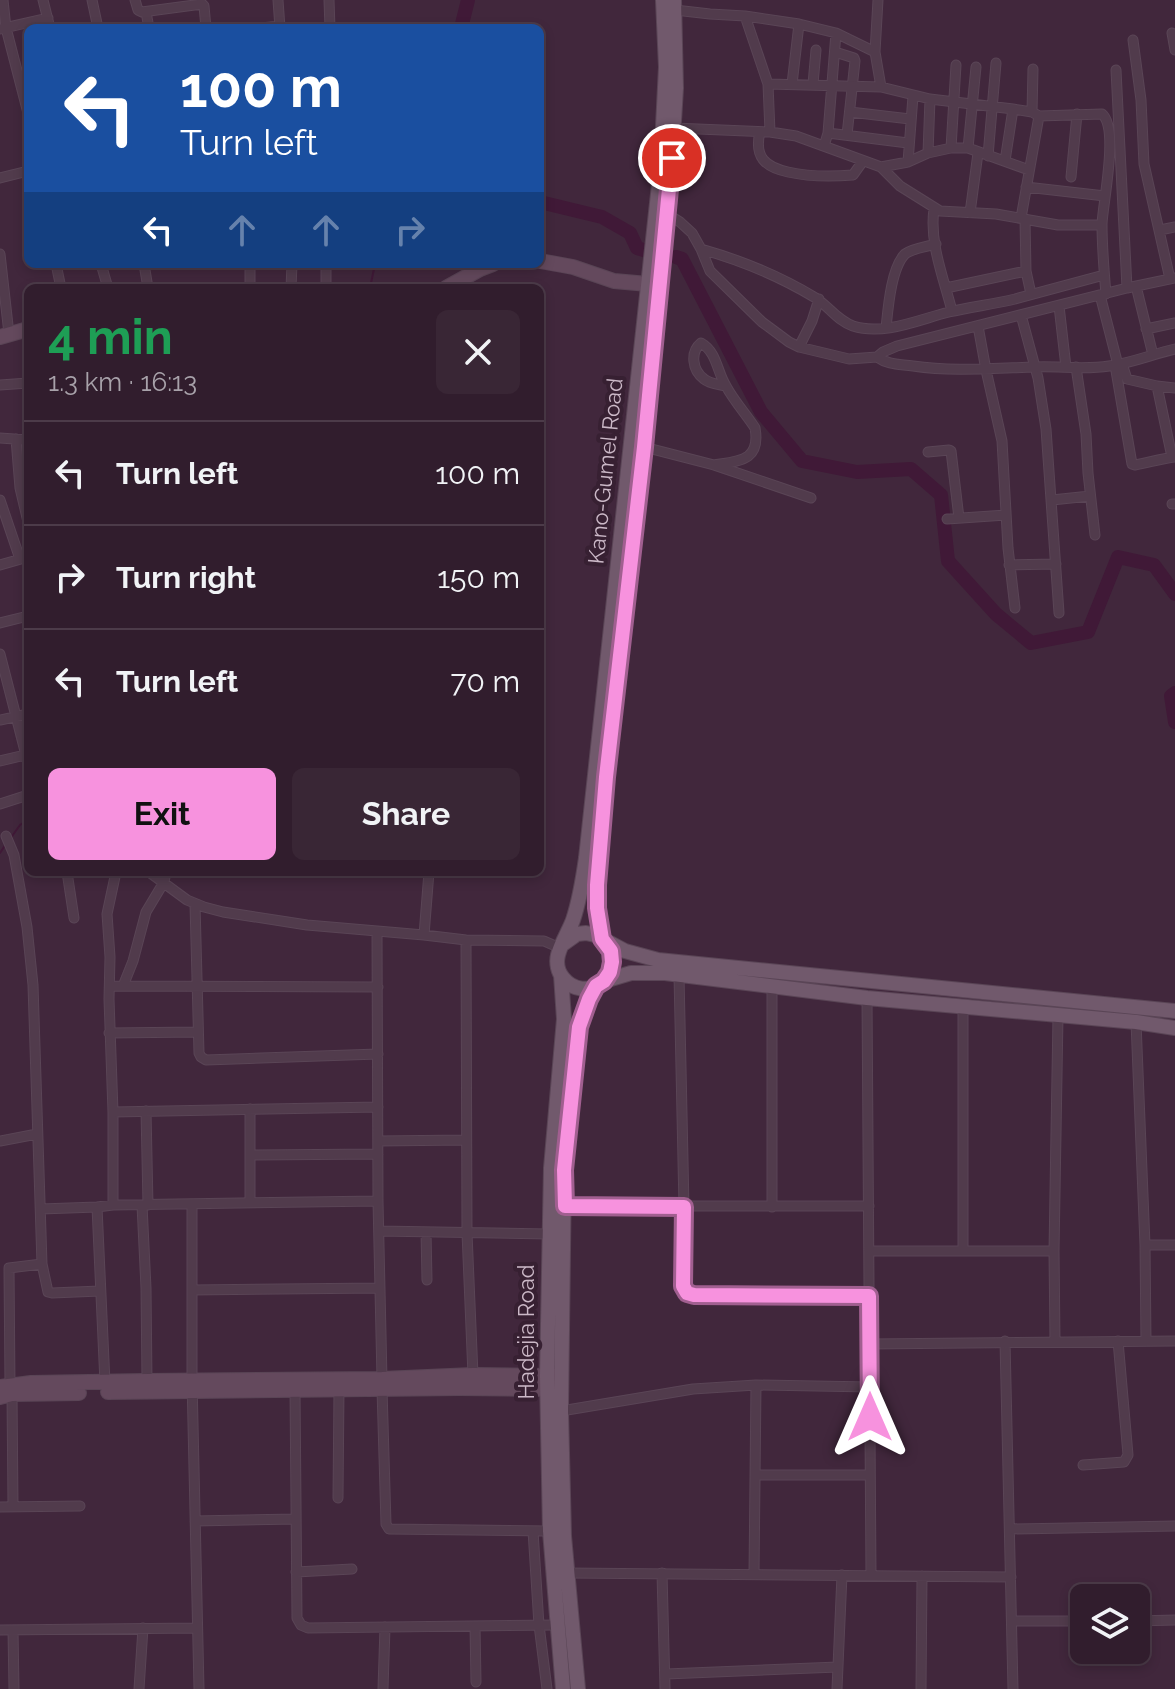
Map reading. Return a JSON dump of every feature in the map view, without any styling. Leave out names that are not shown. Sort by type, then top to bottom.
[{"type":"main road","name":"Kano-Gumel Road","points":[[604,941],[597,908],[601,827],[648,284],[664,135],[671,3]]},
{"type":"main road","name":"Kano-Gumel Road","points":[[561,946],[577,907],[586,858],[628,532],[644,447],[674,128],[670,35]]},
{"type":"main road","points":[[1175,1011],[671,962],[640,956],[586,933],[569,938],[561,946],[557,957],[561,975],[573,986],[589,989],[631,973],[679,975],[867,998],[1175,1028]]},
{"type":"main road","points":[[600,984],[610,972],[612,962],[611,951],[604,941]]},
{"type":"main road","name":"Hadejia Road","points":[[561,975],[564,1019],[551,1168],[549,1234],[554,1383],[561,1411],[566,1573],[578,1689]]},
{"type":"main road","name":"Hadejia Road","points":[[563,1689],[550,1531],[554,1383],[566,1155],[579,1027],[600,984]]},
{"type":"street","points":[[3,0],[3,29],[24,100]]},
{"type":"street","points":[[43,0],[49,23]]},
{"type":"street","points":[[92,0],[97,24]]},
{"type":"street","points":[[135,0],[138,10],[146,12],[176,4],[203,4],[206,24]]},
{"type":"street","points":[[278,0],[280,24]]},
{"type":"street","points":[[329,0],[330,24]]},
{"type":"street","points":[[878,0],[875,52],[881,87]]},
{"type":"street","points":[[671,3],[710,14],[799,24],[836,33],[875,52]]},
{"type":"street","points":[[146,12],[148,24]]},
{"type":"street","points":[[745,16],[768,84],[765,132],[758,149],[761,157],[771,168],[812,177],[855,174],[863,161]]},
{"type":"street","points":[[792,84],[799,24]]},
{"type":"street","points":[[3,29],[24,26]]},
{"type":"street","points":[[824,146],[828,133],[836,33]]},
{"type":"street","points":[[1172,33],[1175,50]]},
{"type":"street","points":[[667,214],[692,233],[710,271],[762,322],[799,347],[849,359],[877,357],[897,346],[1173,279],[1144,164],[1141,100],[1133,40]]},
{"type":"street","points":[[813,84],[816,50]]},
{"type":"street","points":[[835,52],[855,61],[847,135]]},
{"type":"street","points":[[988,156],[996,63]]},
{"type":"street","points":[[951,148],[956,65]]},
{"type":"street","points":[[970,213],[976,67]]},
{"type":"street","points":[[1031,294],[1026,271],[1023,219],[1036,114],[1033,69]]},
{"type":"street","points":[[1116,70],[1132,287],[1153,355]]},
{"type":"street","points":[[768,84],[881,87],[930,99],[1036,114],[1102,114],[1107,118],[1109,156],[1102,225],[1103,295],[1118,365],[1132,464],[1173,457],[1157,386]]},
{"type":"street","points":[[908,162],[913,96]]},
{"type":"street","points":[[928,153],[930,99]]},
{"type":"street","points":[[1005,161],[1013,109]]},
{"type":"street","points":[[850,112],[910,119]]},
{"type":"street","points":[[1071,177],[1077,114]]},
{"type":"street","points":[[674,128],[796,136],[881,167],[900,186],[934,209],[1058,225],[1102,225]]},
{"type":"street","points":[[828,133],[908,143]]},
{"type":"street","points":[[881,167],[951,148],[973,151],[1029,170]]},
{"type":"street","points":[[0,178],[24,172]]},
{"type":"street","points":[[1026,187],[1105,196]]},
{"type":"street","points":[[934,209],[932,221],[936,244],[952,311]]},
{"type":"street","points":[[1160,230],[1175,227]]},
{"type":"street","points":[[886,328],[892,283],[901,261],[910,251],[936,244]]},
{"type":"street","points":[[701,249],[786,280],[819,299],[837,317],[852,326],[869,328],[886,328],[1104,275]]},
{"type":"street","points":[[0,254],[4,335],[24,330]]},
{"type":"street","points":[[544,262],[573,267],[614,281],[648,284]]},
{"type":"street","points":[[453,284],[483,268]]},
{"type":"street","points":[[946,288],[1026,271]]},
{"type":"street","points":[[799,347],[819,299]]},
{"type":"street","points":[[1059,306],[1086,434],[1095,535]]},
{"type":"street","points":[[1021,315],[1035,367],[1046,429],[1059,613]]},
{"type":"street","points":[[1146,329],[1175,323]]},
{"type":"street","points":[[978,326],[1002,441],[1009,565],[1015,608]]},
{"type":"street","points":[[714,465],[747,458],[753,452],[757,436],[755,428],[725,386],[712,354],[706,346],[697,344],[693,359],[701,377],[725,386]]},
{"type":"street","points":[[877,357],[883,361],[928,369],[1091,368],[1118,365],[1175,349]]},
{"type":"street","points":[[1118,365],[1127,379],[1175,388]]},
{"type":"street","points":[[0,385],[24,383]]},
{"type":"street","points":[[0,438],[24,440]]},
{"type":"street","points":[[16,439],[24,505]]},
{"type":"street","points":[[644,447],[714,465],[811,498]]},
{"type":"street","points":[[928,452],[951,451],[959,518]]},
{"type":"street","points":[[1052,500],[1090,496]]},
{"type":"street","points":[[0,500],[24,558]]},
{"type":"street","points":[[947,519],[1006,515]]},
{"type":"street","points":[[0,565],[24,560]]},
{"type":"street","points":[[1009,565],[1056,564]]},
{"type":"street","points":[[0,623],[24,617]]},
{"type":"street","points":[[0,654],[24,748]]},
{"type":"street","points":[[0,720],[24,715]]},
{"type":"street","points":[[0,761],[24,759]]},
{"type":"street","points":[[0,804],[24,796]]},
{"type":"street","points":[[3,842],[14,855],[29,942],[42,1264],[48,1292],[100,1291]]},
{"type":"street","points":[[68,876],[74,918]]},
{"type":"street","points":[[113,1205],[107,914],[115,876]]},
{"type":"street","points":[[424,935],[429,876]]},
{"type":"street","points":[[123,986],[146,912],[165,877],[187,900],[223,912],[307,925],[466,940],[544,941],[561,946]]},
{"type":"street","points":[[195,904],[201,1057],[206,1060],[378,1054]]},
{"type":"street","points":[[377,931],[378,1201],[386,1524],[389,1529],[550,1531]]},
{"type":"street","points":[[466,940],[465,1140],[473,1375]]},
{"type":"street","points":[[679,975],[683,1286],[687,1293],[869,1296]]},
{"type":"street","points":[[110,986],[378,987]]},
{"type":"street","points":[[772,986],[772,1207]]},
{"type":"street","points":[[867,998],[871,1575]]},
{"type":"street","points":[[963,1008],[963,1251]]},
{"type":"street","points":[[1055,1341],[1058,1016]]},
{"type":"street","points":[[1136,1022],[1146,1341]]},
{"type":"street","points":[[109,1033],[198,1032]]},
{"type":"street","points":[[113,1112],[378,1107]]},
{"type":"street","points":[[250,1109],[250,1203]]},
{"type":"street","points":[[146,1111],[147,1381]]},
{"type":"street","points":[[0,1141],[37,1134]]},
{"type":"street","points":[[378,1141],[465,1140]]},
{"type":"street","points":[[251,1155],[378,1154]]},
{"type":"street","points":[[41,1209],[378,1201]]},
{"type":"street","points":[[192,1204],[192,1386],[199,1689]]},
{"type":"street","points":[[565,1206],[869,1206]]},
{"type":"street","points":[[97,1207],[105,1383]]},
{"type":"street","points":[[379,1231],[549,1234]]},
{"type":"street","points":[[426,1232],[427,1280]]},
{"type":"street","points":[[1145,1245],[1175,1245]]},
{"type":"street","points":[[869,1251],[1054,1251]]},
{"type":"street","points":[[13,1507],[6,1391],[4,1269],[42,1264]]},
{"type":"street","points":[[192,1290],[380,1288]]},
{"type":"street","points":[[1005,1341],[1013,1689]]},
{"type":"street","points":[[1083,1465],[1127,1460],[1118,1341]]},
{"type":"street","points":[[870,1344],[1175,1341]]},
{"type":"street","points":[[6,1391],[147,1381],[192,1386],[339,1389],[473,1375],[554,1383]]},
{"type":"street","points":[[6,1391],[382,1384],[459,1388],[554,1383]]},
{"type":"street","points":[[561,1411],[693,1389],[756,1385],[870,1387]]},
{"type":"street","points":[[754,1574],[756,1385]]},
{"type":"street","points":[[338,1498],[339,1389]]},
{"type":"street","points":[[295,1390],[297,1618],[301,1625],[308,1628],[557,1625]]},
{"type":"street","points":[[756,1475],[870,1475]]},
{"type":"street","points":[[0,1507],[80,1506]]},
{"type":"street","points":[[195,1521],[296,1519]]},
{"type":"street","points":[[1010,1529],[1175,1526]]},
{"type":"street","points":[[533,1531],[547,1689]]},
{"type":"street","points":[[296,1572],[352,1569]]},
{"type":"street","points":[[566,1573],[1011,1577]]},
{"type":"street","points":[[662,1573],[665,1689]]},
{"type":"street","points":[[837,1689],[842,1575]]},
{"type":"street","points":[[921,1689],[922,1576]]},
{"type":"street","points":[[1150,1621],[1175,1620]]},
{"type":"street","points":[[1012,1621],[1070,1621]]},
{"type":"street","points":[[475,1626],[476,1682]]},
{"type":"street","points":[[383,1689],[385,1627]]},
{"type":"street","points":[[139,1689],[143,1628]]},
{"type":"street","points":[[0,1630],[197,1628]]},
{"type":"street","points":[[13,1630],[14,1689]]},
{"type":"street","points":[[666,1674],[838,1667]]},
{"type":"waterway","points":[[462,24],[468,0]]},
{"type":"waterway","points":[[544,203],[602,217],[630,233],[637,248],[647,251]]},
{"type":"waterway","points":[[676,257],[682,259],[761,412],[802,461],[857,472],[911,469],[941,495],[948,561],[996,614],[1031,643],[1088,632],[1118,557],[1154,565],[1175,594]]},
{"type":"waterway","points":[[371,284],[374,268]]},
{"type":"waterway","points":[[1175,693],[1171,696],[1175,722]]},
{"type":"waterway","points":[[10,839],[24,822]]},
{"type":"waterway","points":[[0,853],[6,844]]},
{"type":"route","points":[[672,158],[644,447],[601,827],[597,908],[602,939],[611,951],[612,962],[610,972],[596,986],[589,999],[579,1027],[564,1170],[565,1206],[684,1207],[683,1286],[687,1293],[869,1296],[870,1417]]}]
